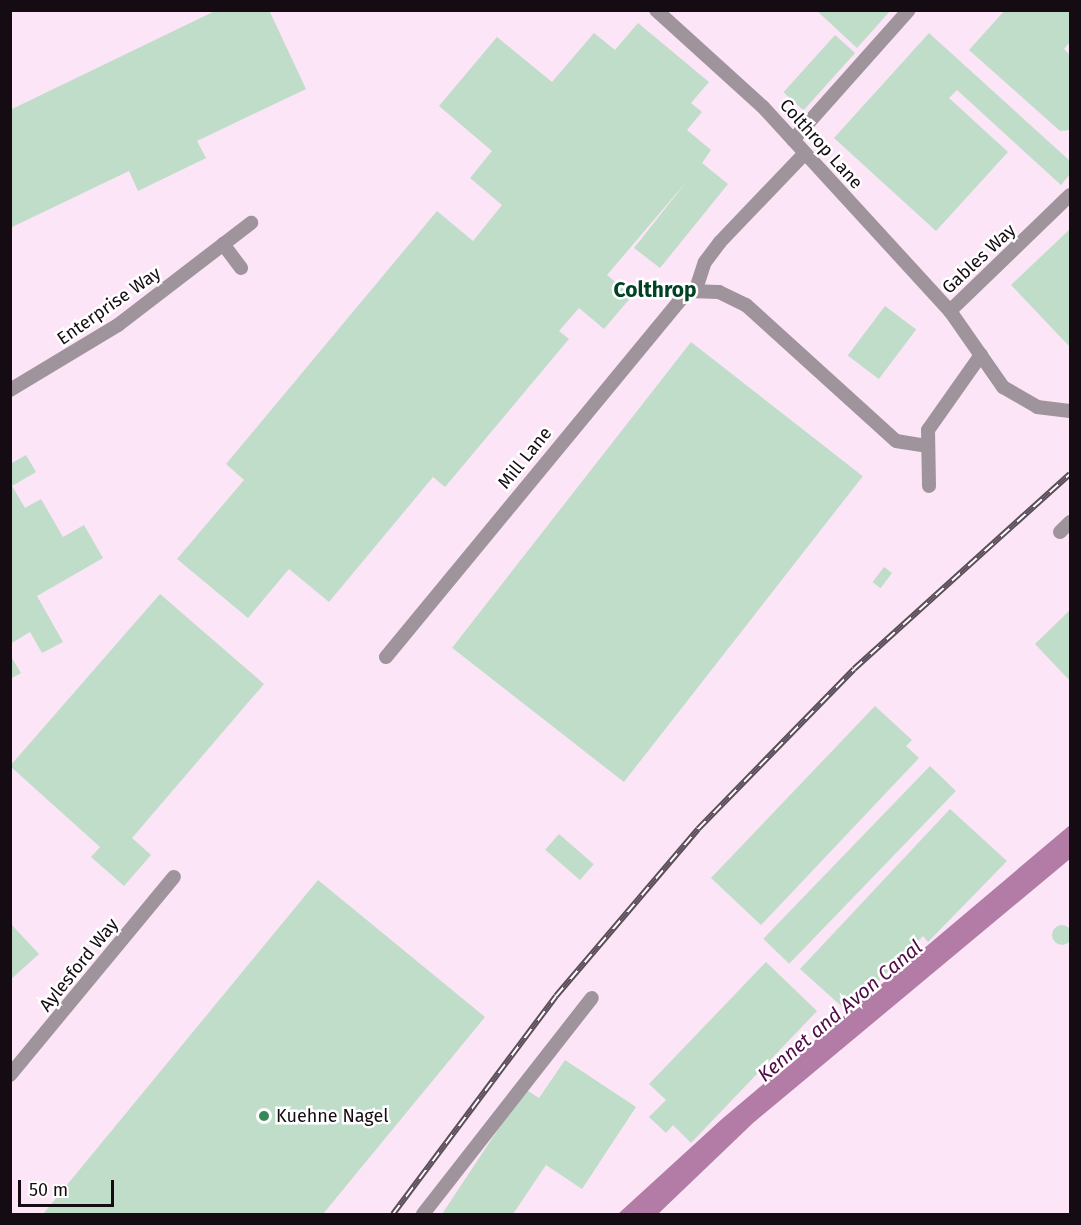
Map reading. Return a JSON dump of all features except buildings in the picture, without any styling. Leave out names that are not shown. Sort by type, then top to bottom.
[{"type":"street","name":"Colthrop Lane","points":[[656,10],[746,89],[950,311]]},
{"type":"street","points":[[793,140],[909,10]]},
{"type":"street","points":[[804,154],[720,242],[705,262],[696,289],[746,305],[896,441],[927,446]]},
{"type":"street","name":"Gables Way","points":[[981,356],[950,311],[1071,195]]},
{"type":"street","name":"Enterprise Way","points":[[10,390],[118,325],[251,223]]},
{"type":"street","points":[[223,244],[242,268]]},
{"type":"street","name":"Mill Lane","points":[[386,657],[669,310],[696,289]]},
{"type":"street","points":[[929,486],[927,446],[934,416],[981,356],[1020,401],[1071,411]]},
{"type":"street","name":"Aylesford Way","points":[[10,1075],[174,877]]},
{"type":"street","points":[[423,1215],[592,998]]},
{"type":"shaded area","points":[[1070,825],[1070,859],[753,1123],[658,1214],[618,1214],[722,1119]]},
{"type":"railway","points":[[393,1214],[556,996],[698,829],[854,669],[1070,474]]},
{"type":"place","name":"Kuehne Nagel","points":[[264,1116]]},
{"type":"district","name":"Colthrop","points":[[655,290]]},
{"type":"water label","name":"Kennet and Avon Canal","points":[[840,1011]]}]
